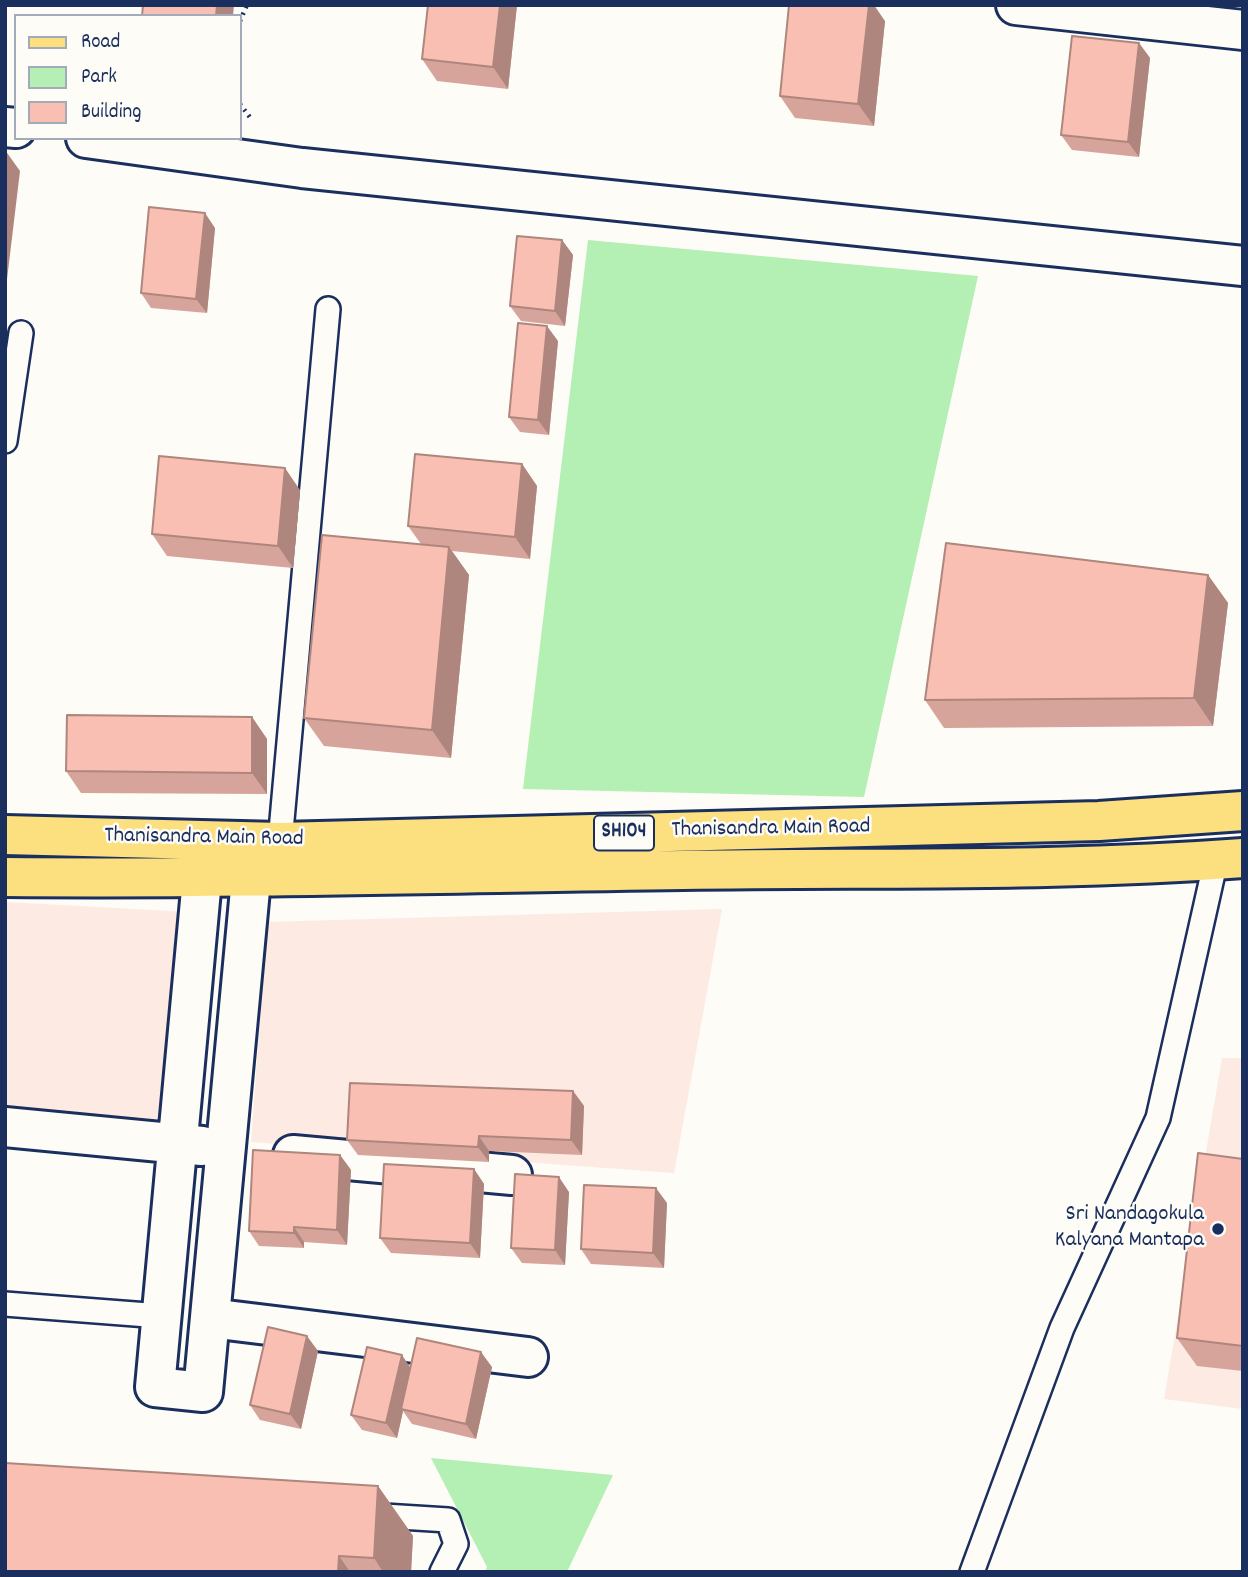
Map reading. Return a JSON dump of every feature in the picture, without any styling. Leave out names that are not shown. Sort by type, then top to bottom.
[{"type":"main road","name":"Thanisandra Main Road","points":[[5,835],[280,842],[1099,821],[1243,811]]},
{"type":"main road","name":"Thanisandra Main Road","points":[[5,877],[251,879],[685,870],[1105,868],[1229,859]]},
{"type":"street","points":[[1016,5],[1243,30]]},
{"type":"street","points":[[100,140],[302,168],[1243,266]]},
{"type":"street","points":[[202,879],[155,1387],[203,1392],[251,879]]},
{"type":"street","points":[[5,1127],[512,1175]]},
{"type":"street","points":[[210,1318],[528,1357]]},
{"type":"lane","points":[[280,842],[328,309]]},
{"type":"lane","points":[[5,441],[21,332]]},
{"type":"lane","points":[[972,1572],[1062,1328],[1158,1118],[1229,859]]},
{"type":"lane","points":[[5,1304],[162,1315]]},
{"type":"lane","points":[[351,1514],[448,1520],[456,1544],[442,1572]]},
{"type":"shaded area","points":[[5,902],[188,912],[168,1121],[5,1109]]},
{"type":"shaded area","points":[[722,909],[674,1173],[251,1142],[267,922]]},
{"type":"shaded area","name":"Sri Nandagokula Kalyana Mantapa","points":[[1222,1058],[1243,1058],[1243,1409],[1164,1399]]},
{"type":"green space","points":[[588,240],[978,276],[864,797],[523,789]]},
{"type":"green space","points":[[431,1458],[613,1475],[567,1572],[485,1572],[487,1567]]},
{"type":"building","points":[[143,5],[217,5],[216,14],[142,14]]},
{"type":"building","points":[[428,5],[500,5],[493,67],[422,59]]},
{"type":"building","points":[[789,5],[869,5],[858,104],[780,96]]},
{"type":"building","points":[[1072,36],[1139,43],[1128,142],[1061,135]]},
{"type":"building","points":[[149,207],[205,213],[196,299],[141,293]]},
{"type":"building","points":[[517,236],[562,240],[555,311],[510,306]]},
{"type":"building","points":[[518,323],[547,326],[538,420],[509,417]]},
{"type":"building","points":[[415,454],[522,464],[515,537],[408,526]]},
{"type":"building","points":[[159,456],[285,468],[278,546],[152,534]]},
{"type":"building","points":[[322,535],[449,547],[432,730],[304,718]]},
{"type":"building","points":[[946,543],[1208,575],[1194,698],[925,700]]},
{"type":"building","points":[[67,715],[252,717],[252,773],[66,771]]},
{"type":"building","points":[[350,1083],[573,1091],[571,1140],[479,1136],[478,1147],[347,1140]]},
{"type":"building","points":[[253,1150],[340,1155],[337,1230],[294,1227],[294,1233],[249,1231]]},
{"type":"building","points":[[1198,1153],[1243,1159],[1243,1346],[1177,1338]]},
{"type":"building","points":[[384,1164],[474,1169],[470,1243],[380,1238]]},
{"type":"building","points":[[515,1174],[559,1177],[555,1250],[511,1248]]},
{"type":"building","points":[[584,1185],[656,1188],[653,1253],[581,1249]]},
{"type":"building","points":[[268,1327],[307,1336],[290,1414],[250,1405]]},
{"type":"building","points":[[417,1338],[481,1352],[466,1424],[401,1409]]},
{"type":"building","points":[[367,1347],[402,1355],[386,1423],[351,1415]]},
{"type":"building","points":[[5,1463],[378,1486],[374,1558],[339,1556],[338,1572],[5,1572]]},
{"type":"place","name":"Sri Nandagokula Kalyana Mantapa","points":[[1218,1229]]}]
